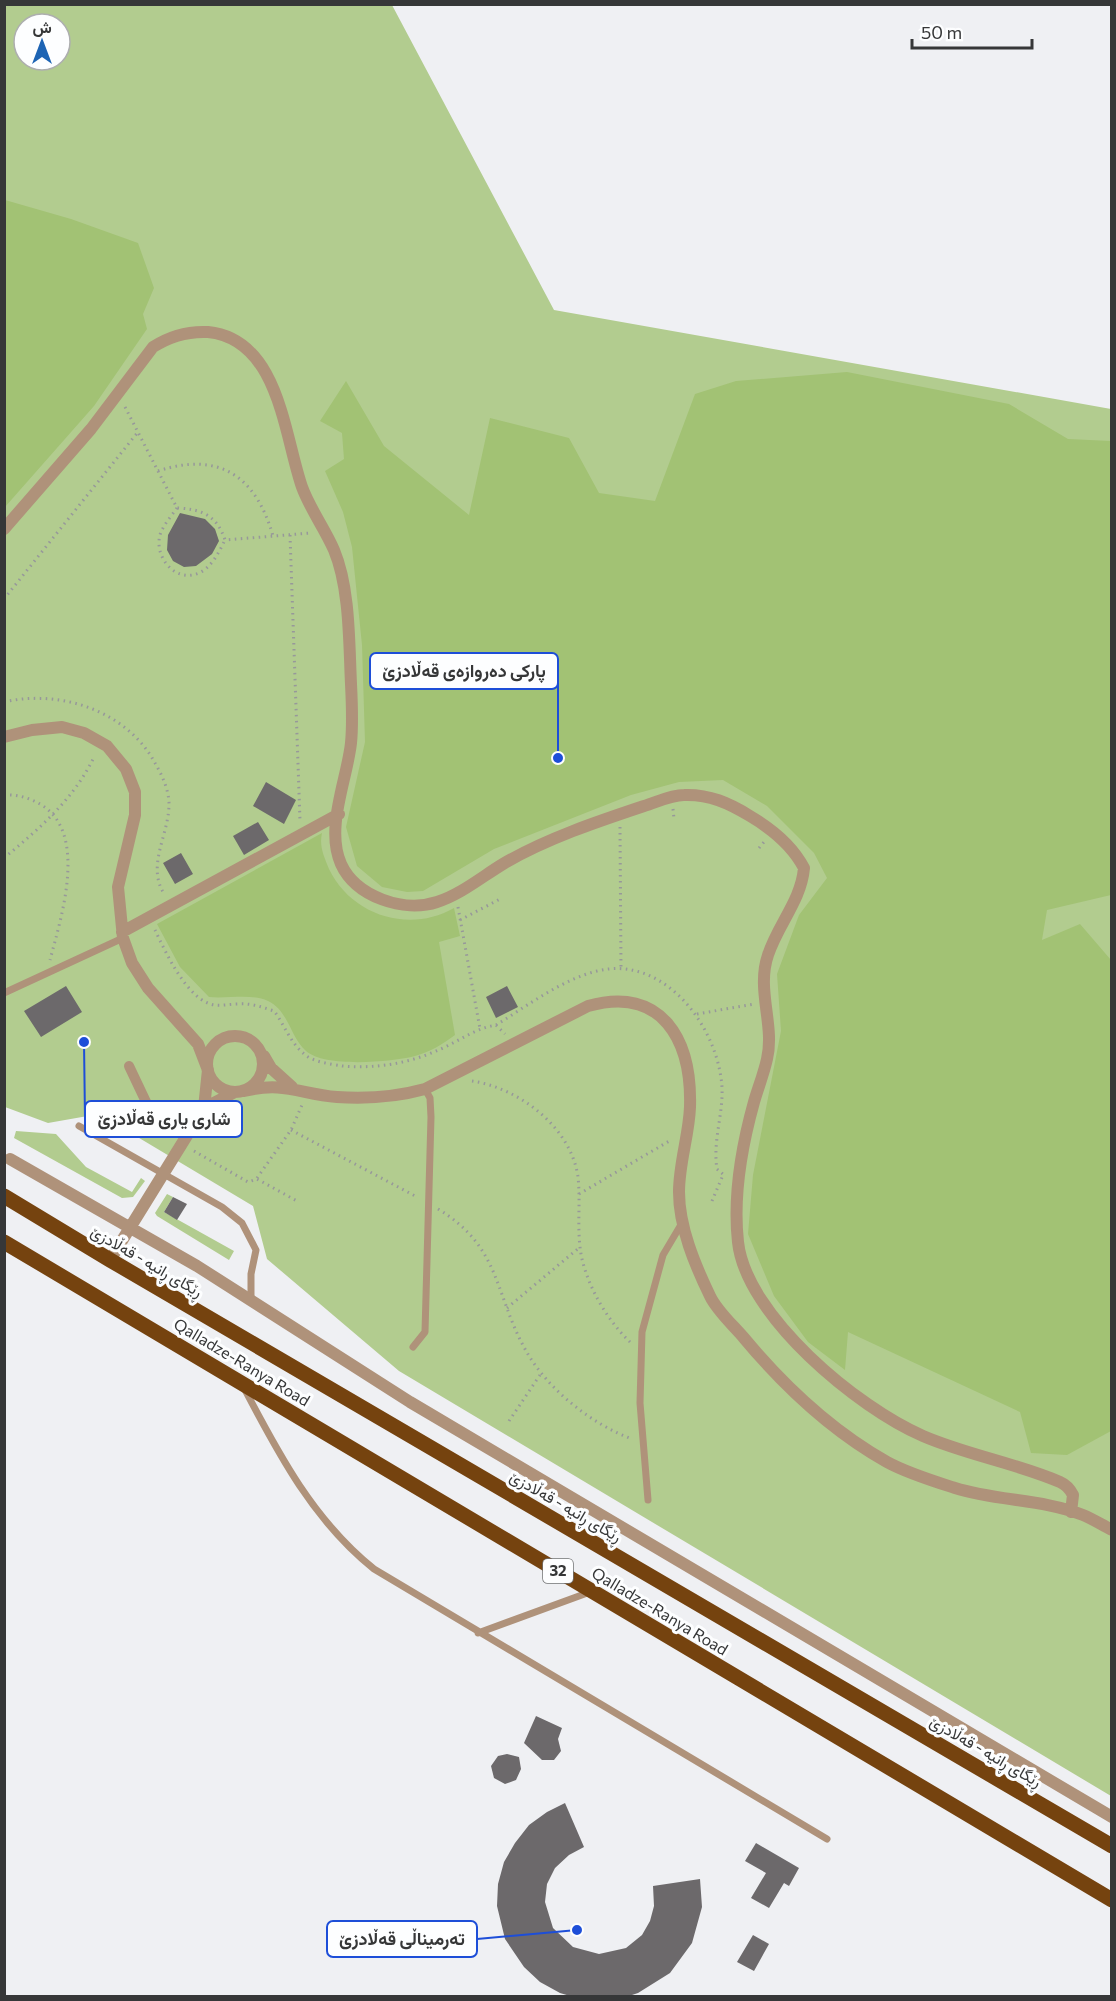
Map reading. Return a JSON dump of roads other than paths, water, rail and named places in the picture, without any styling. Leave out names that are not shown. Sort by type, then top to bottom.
[{"type":"main road","name":"ڕێگای ڕانیە - قەڵادزێ","points":[[4,1196],[1112,1846]]},
{"type":"main road","name":"Qalladze-Ranya Road","points":[[4,1242],[1110,1900]]},
{"type":"street","points":[[4,529],[91,429],[153,347],[166,338],[196,332],[227,336],[241,343],[255,358],[270,382],[303,489],[335,553],[342,583],[348,623],[352,725],[336,838],[340,862],[351,882],[380,899],[401,905],[438,902],[505,863],[586,826],[681,794],[723,801],[765,825],[785,842],[804,868],[802,887],[767,956],[763,987],[770,1041],[768,1058],[742,1154],[739,1200],[738,1241],[747,1276],[771,1312],[803,1350],[827,1373],[866,1404],[892,1422],[924,1437],[972,1456],[1062,1482],[1073,1494],[1071,1512]]},
{"type":"street","points":[[4,737],[32,730],[62,727],[84,733],[106,746],[126,769],[135,792],[135,815],[118,887],[122,935],[132,963],[148,988],[191,1034],[218,1086],[240,1091],[272,1086],[335,1097],[375,1098],[404,1095],[425,1089],[588,1006],[606,1000],[628,1000],[648,1005],[675,1034],[690,1082],[690,1110],[678,1194],[682,1224],[711,1298],[794,1393],[841,1431],[888,1462],[957,1488],[1083,1515],[1112,1530]]},
{"type":"street","points":[[122,935],[149,917],[339,814]]},
{"type":"street","points":[[191,1034],[223,1038],[242,1036],[250,1039],[271,1068],[292,1088]]},
{"type":"street","points":[[110,1260],[204,1108],[210,1052],[223,1038]]},
{"type":"street","points":[[204,1108],[259,1080],[263,1072],[262,1053]]},
{"type":"street","points":[[129,1066],[147,1104],[189,1132]]},
{"type":"street","points":[[10,1159],[251,1301],[410,1401],[1112,1817]]},
{"type":"lane","points":[[4,993],[122,935]]},
{"type":"lane","points":[[413,1347],[425,1332],[431,1117],[430,1098],[425,1089]]},
{"type":"lane","points":[[79,1126],[222,1207],[246,1229],[256,1250],[251,1274],[251,1301]]},
{"type":"lane","points":[[648,1500],[640,1403],[642,1332],[663,1255],[682,1224]]},
{"type":"lane","points":[[242,1383],[291,1474],[332,1530],[374,1569],[827,1839]]},
{"type":"lane","points":[[478,1633],[592,1592]]},
{"type":"place","name":"پارکی دەروازەی قەڵادزێ","points":[[558,758]]},
{"type":"place","name":"شاری یاری قەڵادزێ","points":[[84,1042]]},
{"type":"place","name":"تەرمیناڵی قەڵادزێ","points":[[577,1930]]}]
